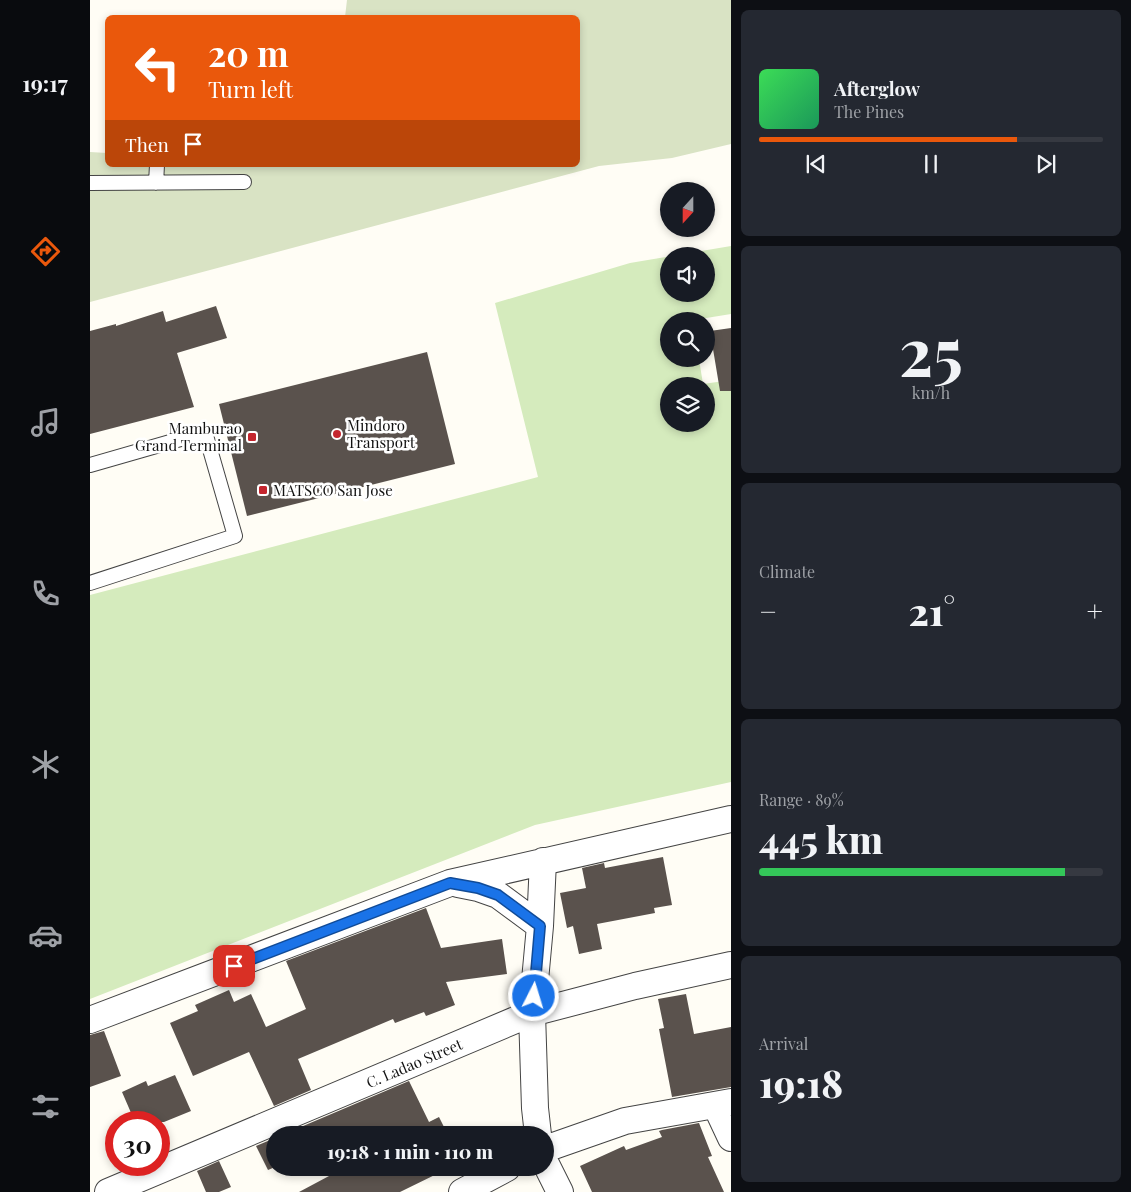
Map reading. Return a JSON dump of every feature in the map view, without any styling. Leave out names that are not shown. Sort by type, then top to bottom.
[{"type":"street","points":[[90,1020],[450,883],[731,819]]},
{"type":"street","points":[[537,1126],[532,1014],[540,926],[543,861]]},
{"type":"street","points":[[450,883],[478,888],[498,895],[540,926]]},
{"type":"street","name":"C. Ladao Street","points":[[108,1192],[532,1014],[635,986],[731,965]]},
{"type":"street","points":[[554,1146],[625,1121],[724,1104],[731,1138]]},
{"type":"street","points":[[462,1192],[492,1176]]},
{"type":"street","points":[[552,1176],[560,1192]]},
{"type":"lane","points":[[156,183],[157,167]]},
{"type":"lane","points":[[90,183],[244,182]]},
{"type":"lane","points":[[90,465],[205,432],[235,536],[90,583]]},
{"type":"green space","points":[[347,0],[731,0],[731,144],[672,158],[599,166],[90,302],[90,152],[105,153],[105,167],[580,167],[580,15],[345,15]]},
{"type":"green space","points":[[731,246],[731,314],[715,317],[715,312],[660,312],[660,367],[700,367],[702,377],[660,377],[660,432],[715,432],[715,382],[731,380],[731,782],[535,825],[90,999],[90,595],[538,477],[495,303],[630,263],[660,258],[660,302],[715,302],[715,249]]},
{"type":"building","points":[[216,306],[227,338],[177,353],[194,407],[90,434],[90,331],[116,324],[116,326],[163,311],[166,322]]},
{"type":"building","points":[[731,328],[731,391],[720,391],[715,361],[715,330]]},
{"type":"building","name":"Mindoro Transport","points":[[427,352],[455,464],[247,516],[219,404]]},
{"type":"building","points":[[663,857],[672,905],[654,908],[655,913],[597,924],[602,949],[579,954],[573,926],[567,928],[560,893],[586,888],[582,868],[604,863],[605,868]]},
{"type":"building","points":[[426,908],[441,948],[502,939],[507,974],[446,982],[455,1005],[426,1016],[424,1012],[395,1023],[393,1019],[298,1059],[311,1090],[274,1106],[249,1052],[193,1076],[170,1023],[198,1011],[195,1005],[229,990],[234,1002],[251,994],[266,1027],[306,1009],[286,961]]},
{"type":"building","points":[[686,994],[694,1034],[731,1027],[731,1087],[672,1097],[659,1029],[664,1028],[658,999]]},
{"type":"building","points":[[104,1031],[121,1076],[90,1087],[90,1035]]},
{"type":"building","points":[[175,1075],[191,1111],[170,1120],[170,1111],[130,1111],[122,1092],[146,1081],[148,1086]]},
{"type":"building","points":[[409,1081],[429,1122],[439,1117],[444,1126],[303,1126]]},
{"type":"building","points":[[699,1123],[712,1156],[708,1157],[724,1192],[592,1192],[580,1166],[624,1146],[626,1150],[662,1137],[659,1131]]},
{"type":"building","points":[[266,1142],[266,1166],[256,1146]]},
{"type":"building","points":[[219,1161],[231,1187],[219,1192],[206,1192],[197,1171]]},
{"type":"building","points":[[329,1176],[433,1176],[400,1192],[299,1192]]},
{"type":"place","name":"Mindoro Transport","points":[[337,434]]},
{"type":"place","name":"Mamburao Grand Terminal","points":[[252,437]]},
{"type":"place","name":"MATSCO San Jose","points":[[263,490]]},
{"type":"route","points":[[234,966],[450,883],[478,888],[498,895],[540,926],[534,996]]}]
